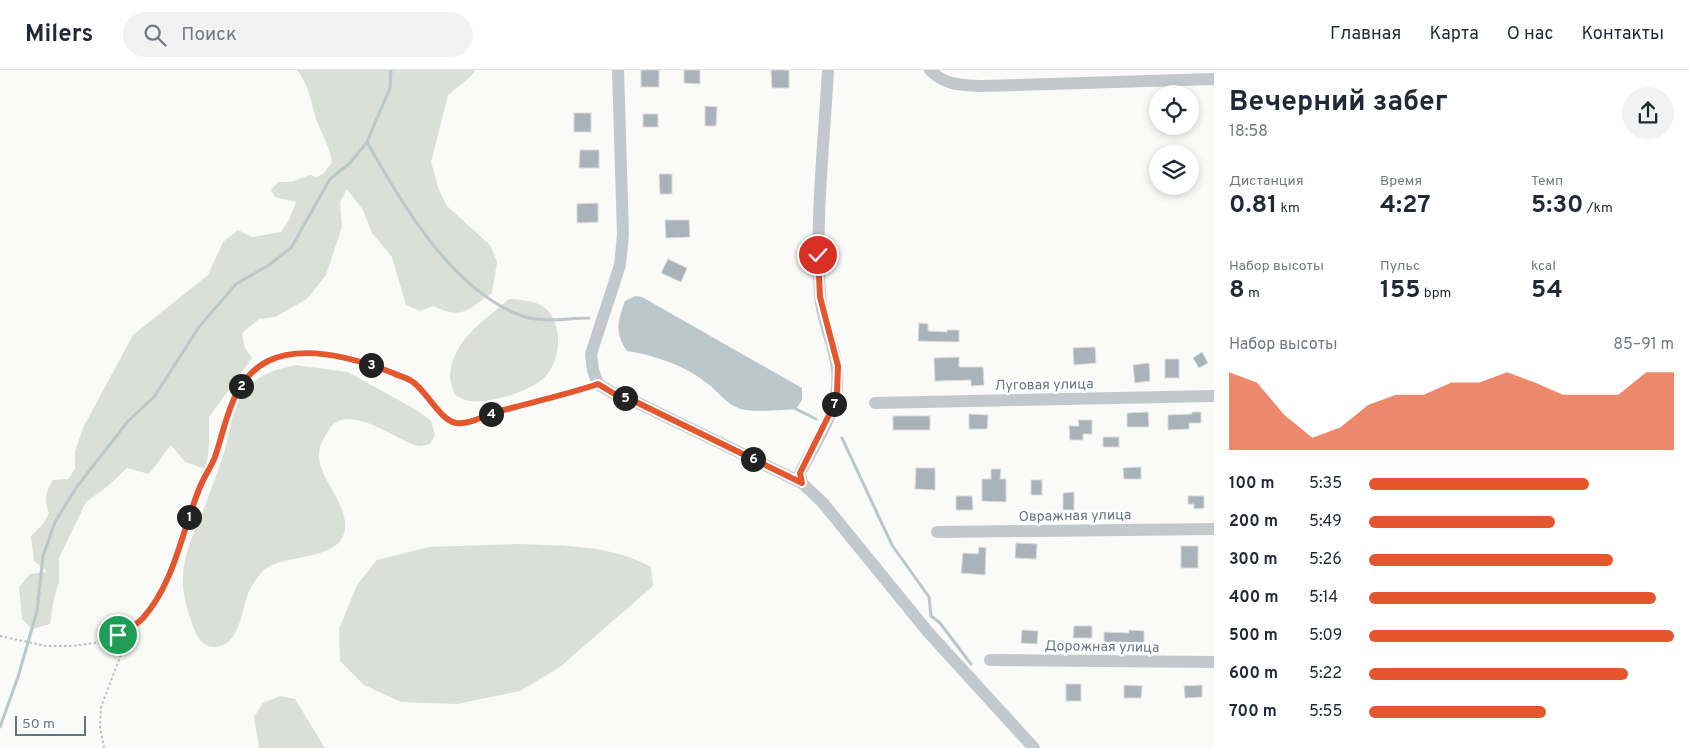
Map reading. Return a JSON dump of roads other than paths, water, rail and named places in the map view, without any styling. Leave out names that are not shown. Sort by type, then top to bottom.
[{"type":"street","points":[[618,70],[623,235],[620,265],[591,354],[593,370],[598,384],[613,393],[632,400],[802,483],[822,503],[928,632],[1034,748]]},
{"type":"street","points":[[802,483],[800,473],[834,405],[837,384],[838,366],[820,297],[818,255],[828,70]]},
{"type":"street","points":[[930,70],[938,78],[954,85],[982,86],[1214,79]]},
{"type":"street","name":"Луговая улица","points":[[875,403],[1214,396]]},
{"type":"street","name":"Овражная улица","points":[[937,532],[1214,528]]},
{"type":"street","name":"Дорожная улица","points":[[990,660],[1214,662]]},
{"type":"waterway","points":[[0,727],[18,677],[37,611],[43,556],[55,522],[76,488],[128,421],[154,397],[199,327],[236,284],[269,265],[291,248],[330,179],[351,162],[367,142],[390,88],[391,70]]},
{"type":"waterway","points":[[367,142],[412,216],[449,263],[470,284],[492,301],[526,317],[544,320],[589,318]]},
{"type":"waterway","points":[[792,407],[816,419]]},
{"type":"waterway","points":[[842,438],[892,545],[929,597],[931,616],[940,623],[971,664]]}]
